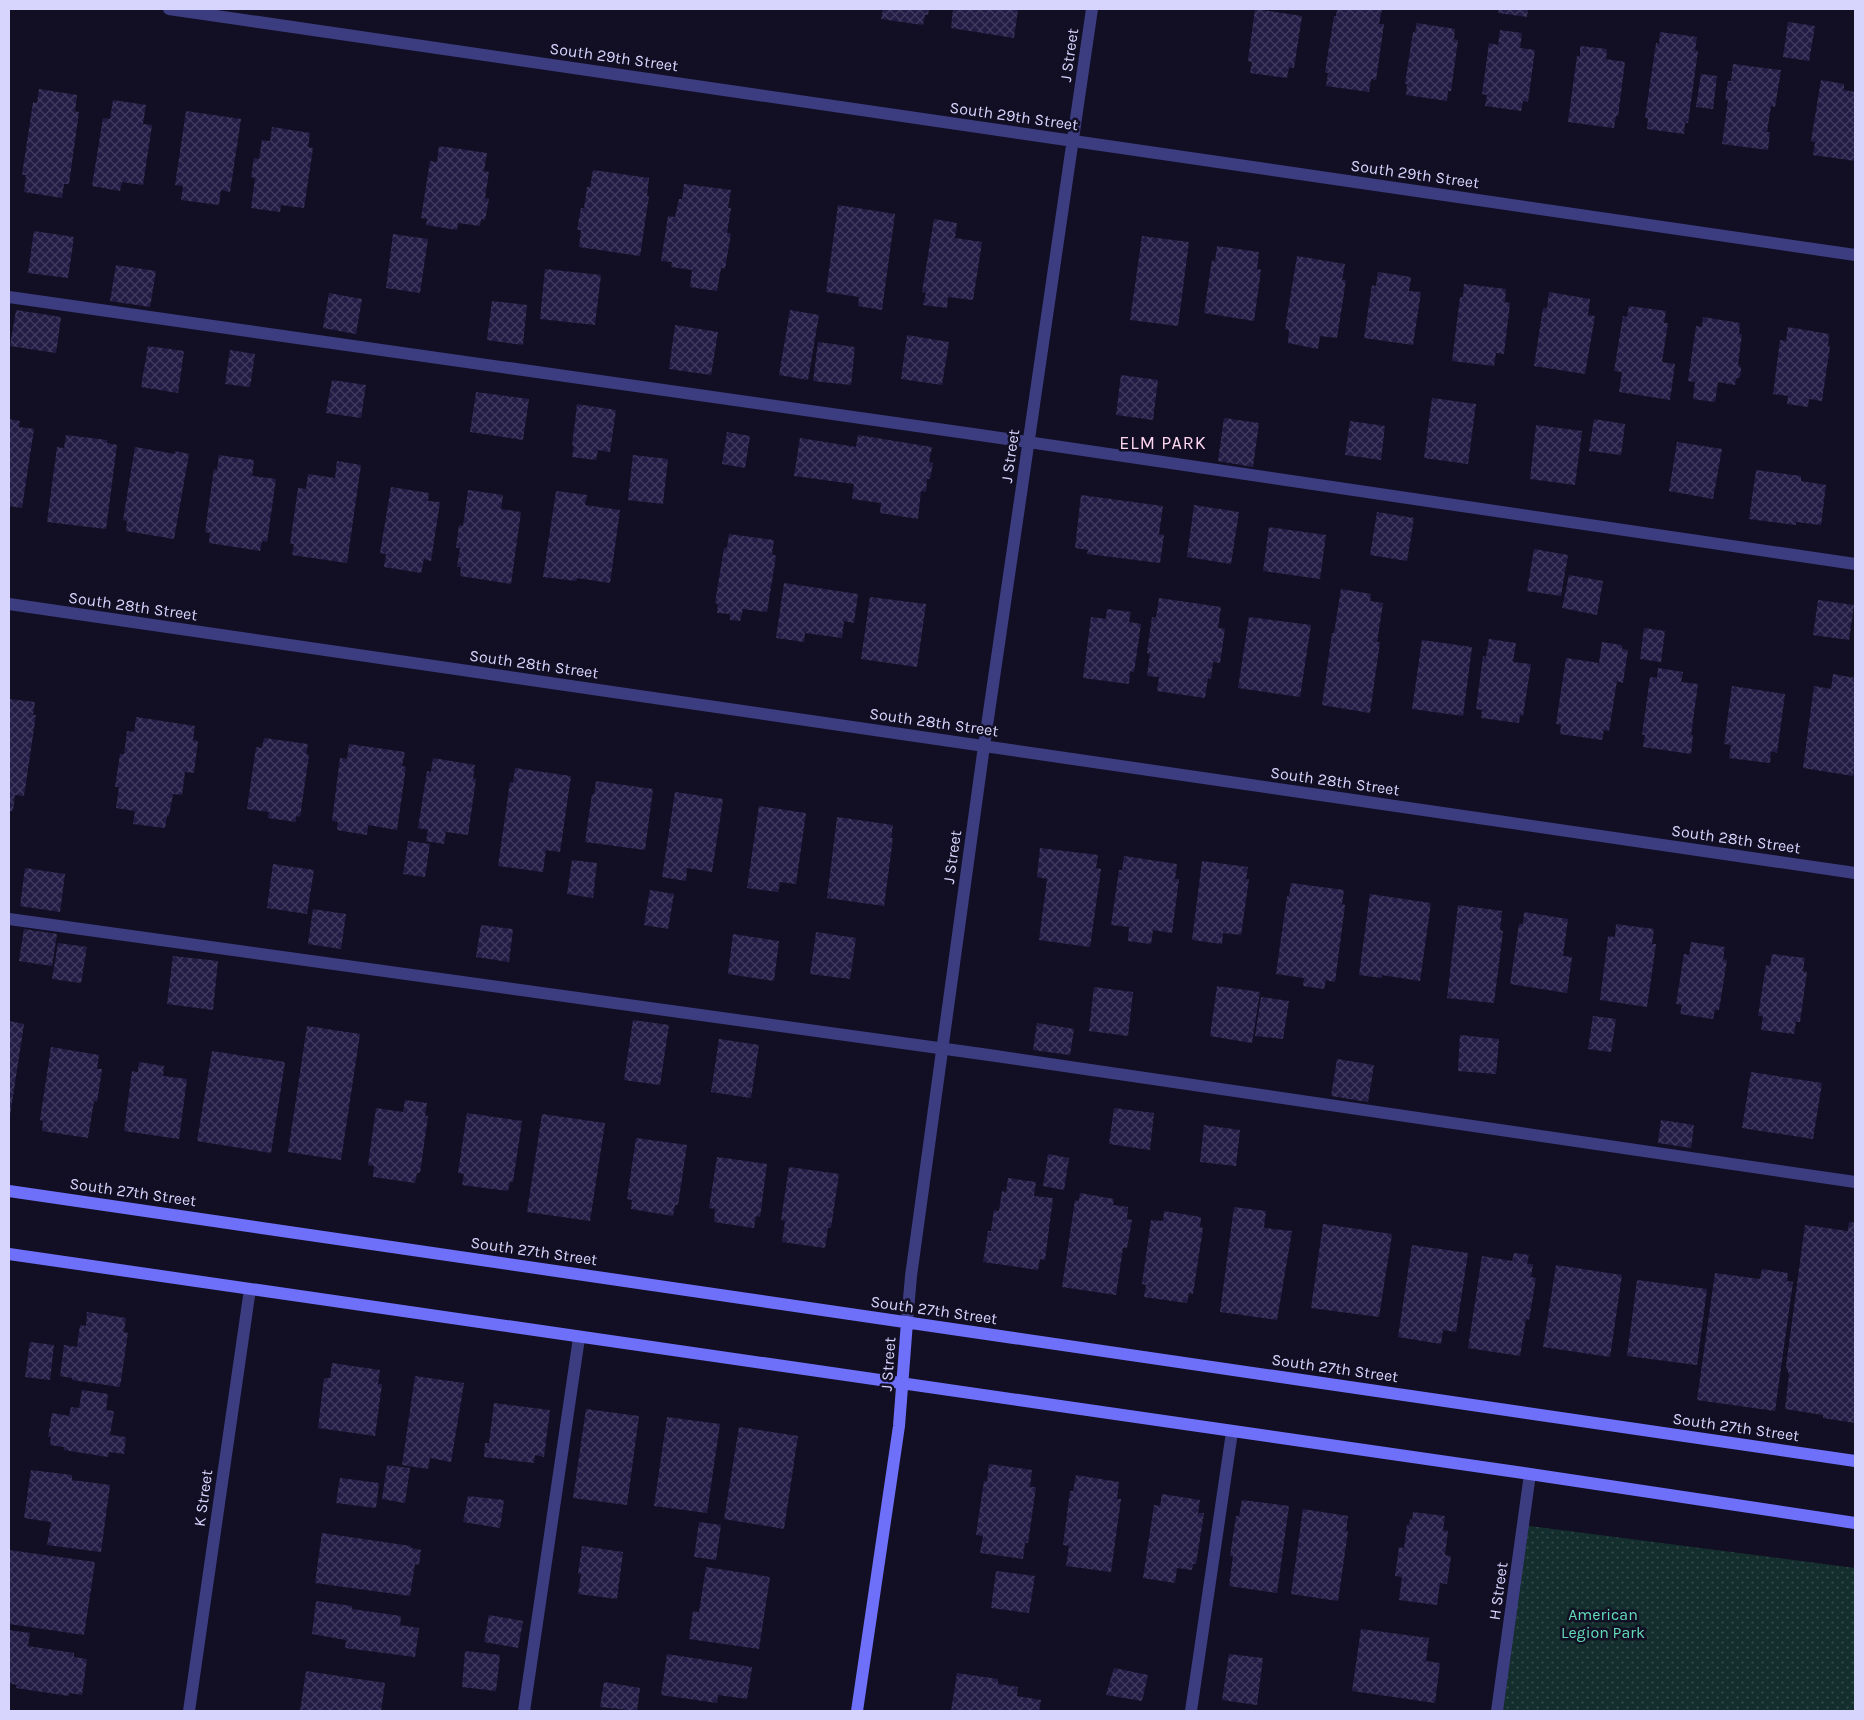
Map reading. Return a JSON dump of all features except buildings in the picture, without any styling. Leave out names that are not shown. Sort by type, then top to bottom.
[{"type":"main road","name":"South 27th Street","points":[[9,1191],[1855,1461]]},
{"type":"main road","points":[[9,1254],[579,1338],[1530,1474],[1855,1523]]},
{"type":"main road","name":"J Street","points":[[857,1711],[899,1426],[908,1322]]},
{"type":"street","name":"South 29th Street","points":[[169,9],[1855,255]]},
{"type":"street","name":"J Street","points":[[908,1322],[911,1276],[984,746],[1092,9]]},
{"type":"street","points":[[9,297],[1029,442],[1855,564]]},
{"type":"street","name":"South 28th Street","points":[[9,604],[1855,873]]},
{"type":"street","points":[[9,919],[942,1049],[1855,1182]]},
{"type":"street","name":"K Street","points":[[189,1711],[250,1289]]},
{"type":"street","points":[[524,1711],[579,1338]]},
{"type":"street","points":[[1192,1711],[1232,1432]]},
{"type":"street","name":"H Street","points":[[1497,1711],[1530,1474]]},
{"type":"green space","name":"American Legion Park","points":[[1523,1525],[1855,1568],[1855,1711],[1497,1711]]},
{"type":"district","name":"ELM PARK","points":[[1163,443]]}]
